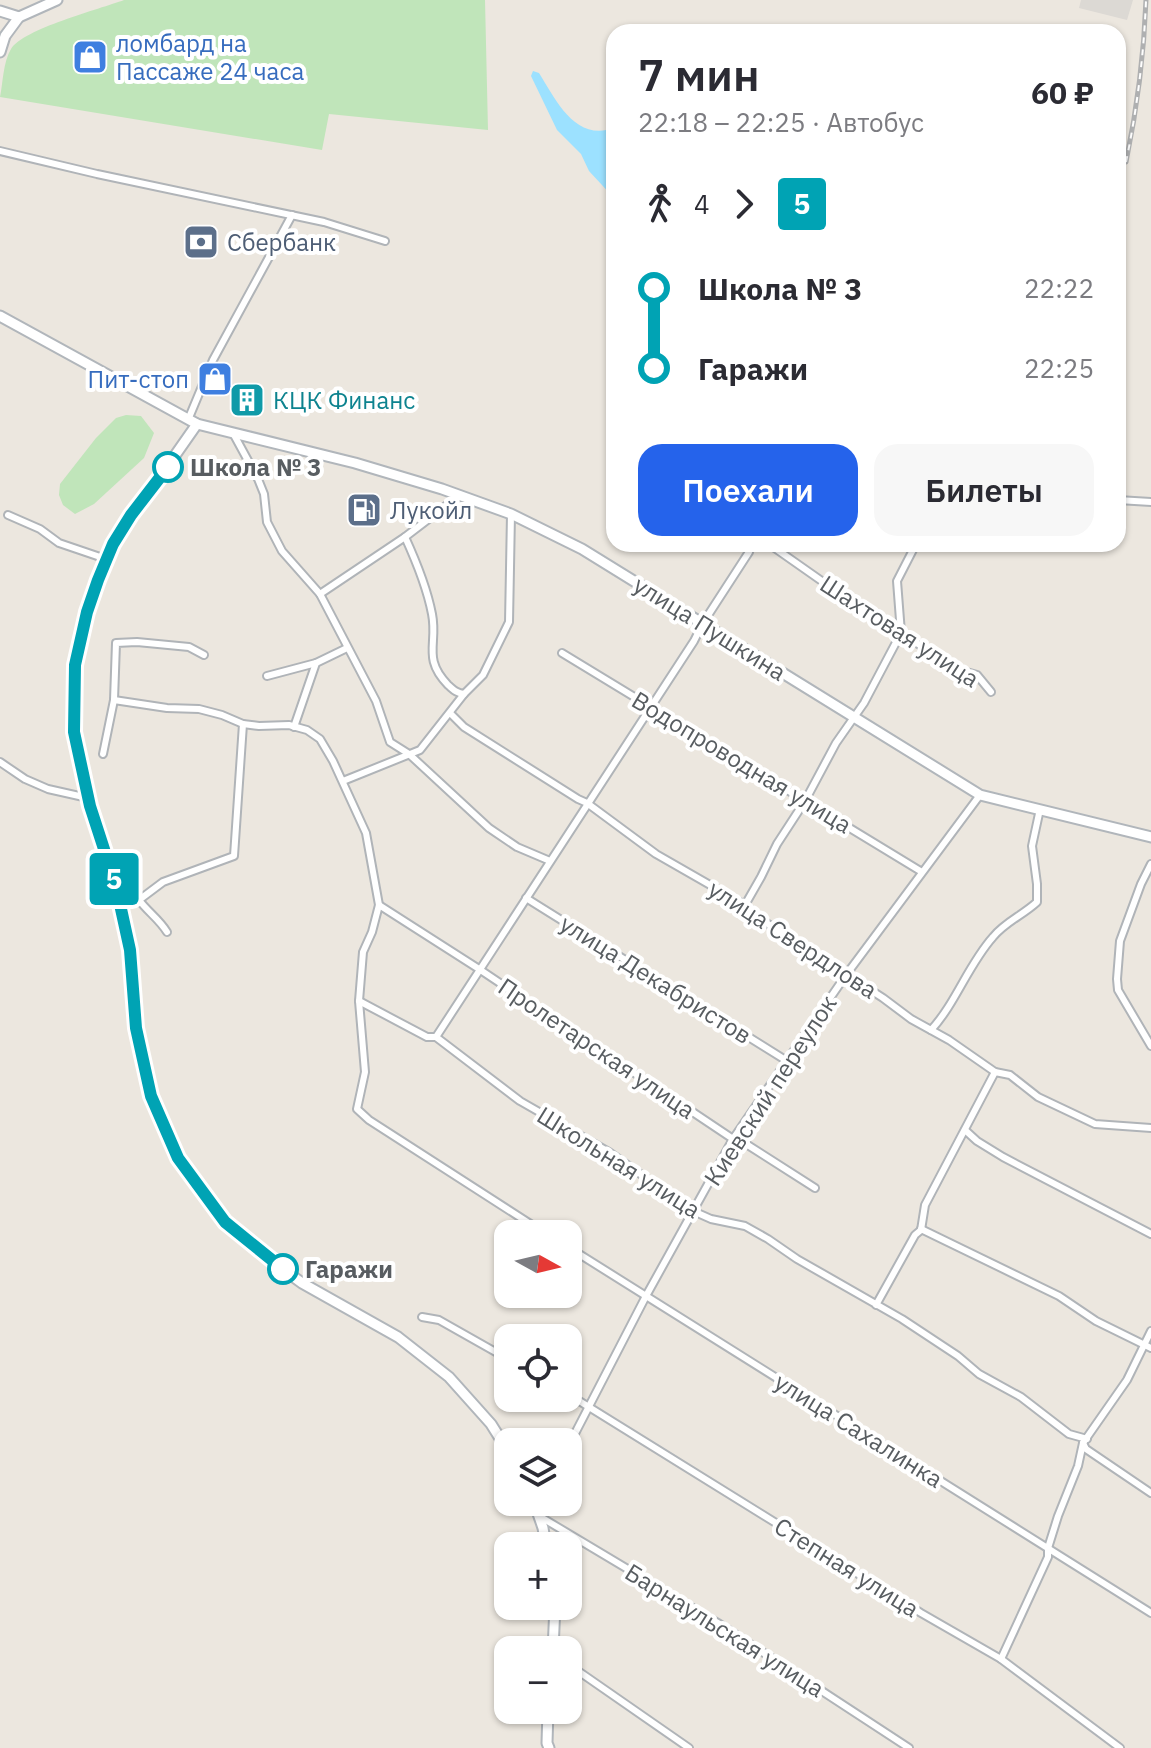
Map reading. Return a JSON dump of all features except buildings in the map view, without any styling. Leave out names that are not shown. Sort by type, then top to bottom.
[{"type":"main road","points":[[0,52],[5,36],[19,17],[57,0]]},
{"type":"main road","points":[[0,11],[19,17]]},
{"type":"main road","name":"улица Пушкина","points":[[0,316],[193,422],[355,463],[511,514],[582,549],[980,795],[1151,837]]},
{"type":"main road","points":[[193,422],[168,467],[113,544],[87,612],[75,665],[74,732],[88,798],[120,903],[130,950],[136,1028],[151,1096],[178,1158],[225,1222],[289,1274],[398,1337],[449,1377],[494,1429]]},
{"type":"main road","points":[[548,1724],[549,1748]]},
{"type":"street","points":[[0,151],[324,222],[385,241]]},
{"type":"street","points":[[193,422],[213,360],[292,215]]},
{"type":"street","points":[[233,433],[264,494],[267,522],[282,551],[320,594],[376,701],[390,742],[409,754],[489,828],[517,847],[550,861]]},
{"type":"street","points":[[320,594],[405,537],[460,495]]},
{"type":"street","points":[[1126,500],[1151,502]]},
{"type":"street","points":[[343,781],[420,750],[483,675],[509,622],[511,514]]},
{"type":"street","points":[[8,515],[40,529],[59,543],[106,559]]},
{"type":"street","points":[[405,537],[433,616],[432,655],[437,673],[456,693],[464,694]]},
{"type":"street","points":[[436,1037],[749,552]]},
{"type":"street","name":"Шахтовая улица","points":[[780,552],[873,617],[963,671],[977,675],[991,692]]},
{"type":"street","points":[[745,905],[836,743],[864,703],[901,633],[897,581],[912,552]]},
{"type":"street","points":[[103,754],[114,700],[116,643],[189,647],[204,655]]},
{"type":"street","points":[[267,676],[316,663],[347,648]]},
{"type":"street","name":"Водопроводная улица","points":[[562,653],[922,872]]},
{"type":"street","points":[[292,726],[316,663]]},
{"type":"street","points":[[114,700],[199,709],[243,724],[292,726],[307,730],[320,739],[366,833],[379,905],[363,952],[359,1001],[365,1072],[357,1109],[369,1120],[524,1220]]},
{"type":"street","name":"улица Свердлова","points":[[450,713],[464,727],[587,803],[656,854],[745,905],[768,924],[995,1072],[1010,1075],[1038,1097],[1095,1124],[1151,1128]]},
{"type":"street","points":[[120,903],[139,900],[163,882],[234,856],[243,724]]},
{"type":"street","points":[[0,762],[25,779],[48,789],[88,798]]},
{"type":"street","name":"Киевский переулок","points":[[578,1428],[733,1139],[846,975],[980,795]]},
{"type":"street","points":[[931,1030],[942,1018],[995,934],[1037,902],[1032,846],[1040,809]]},
{"type":"street","points":[[1151,864],[1120,941],[1117,979],[1118,990],[1151,1046]]},
{"type":"street","name":"улица Декабристов","points":[[526,898],[787,1061]]},
{"type":"street","points":[[139,900],[167,932]]},
{"type":"street","name":"Пролетарская улица","points":[[379,905],[733,1139],[743,1142],[815,1188]]},
{"type":"street","name":"Школьная улица","points":[[359,1001],[427,1037],[436,1037],[520,1101],[609,1152],[693,1211],[711,1219],[745,1226],[902,1319],[958,1356],[979,1374],[1021,1397],[1069,1434],[1085,1441],[1086,1449],[1151,1493]]},
{"type":"street","points":[[876,1305],[921,1229],[925,1205],[995,1072]]},
{"type":"street","points":[[965,1130],[1003,1157],[1151,1234]]},
{"type":"street","points":[[921,1229],[1059,1296],[1096,1321],[1147,1347]]},
{"type":"street","name":"улица Сахалинка","points":[[582,1256],[1151,1613]]},
{"type":"street","points":[[422,1317],[439,1320],[494,1351]]},
{"type":"street","points":[[1001,1659],[1048,1557],[1058,1516],[1085,1441],[1147,1347],[1151,1331]]},
{"type":"street","name":"Степная улица","points":[[582,1401],[921,1613],[1001,1659],[1120,1748]]},
{"type":"street","name":"Барнаульская улица","points":[[551,1516],[909,1748]]},
{"type":"street","points":[[582,1674],[689,1748]]},
{"type":"shaded area","points":[[1081,0],[1133,0],[1127,20],[1079,8]]},
{"type":"green space","points":[[124,0],[485,0],[488,130],[329,114],[322,150],[0,97],[6,60],[18,42],[46,27]]},
{"type":"green space","points":[[141,416],[154,433],[144,458],[94,504],[75,514],[63,505],[59,495],[60,484],[96,438],[116,418]]},
{"type":"water","points":[[533,71],[539,73],[560,106],[578,124],[588,129],[606,130],[606,189],[589,171],[581,154],[557,130],[531,76]]},
{"type":"railway","points":[[1126,162],[1144,41],[1146,0]]},
{"type":"bus line","name":"5","points":[[168,467],[113,544],[98,580],[75,665],[74,732],[90,806],[116,886],[130,950],[136,1028],[151,1096],[178,1158],[225,1222],[283,1269]]},
{"type":"place","name":"ломбард на Пассаже 24 часа","points":[[90,57]]},
{"type":"place","name":"Сбербанк","points":[[201,242]]},
{"type":"place","name":"Пит-стоп","points":[[215,379]]},
{"type":"place","name":"КЦК Финанс","points":[[247,400]]},
{"type":"place","name":"Школа № 3","points":[[168,467]]},
{"type":"place","name":"Лукойл","points":[[364,510]]},
{"type":"place","name":"Гаражи","points":[[283,1269]]}]
